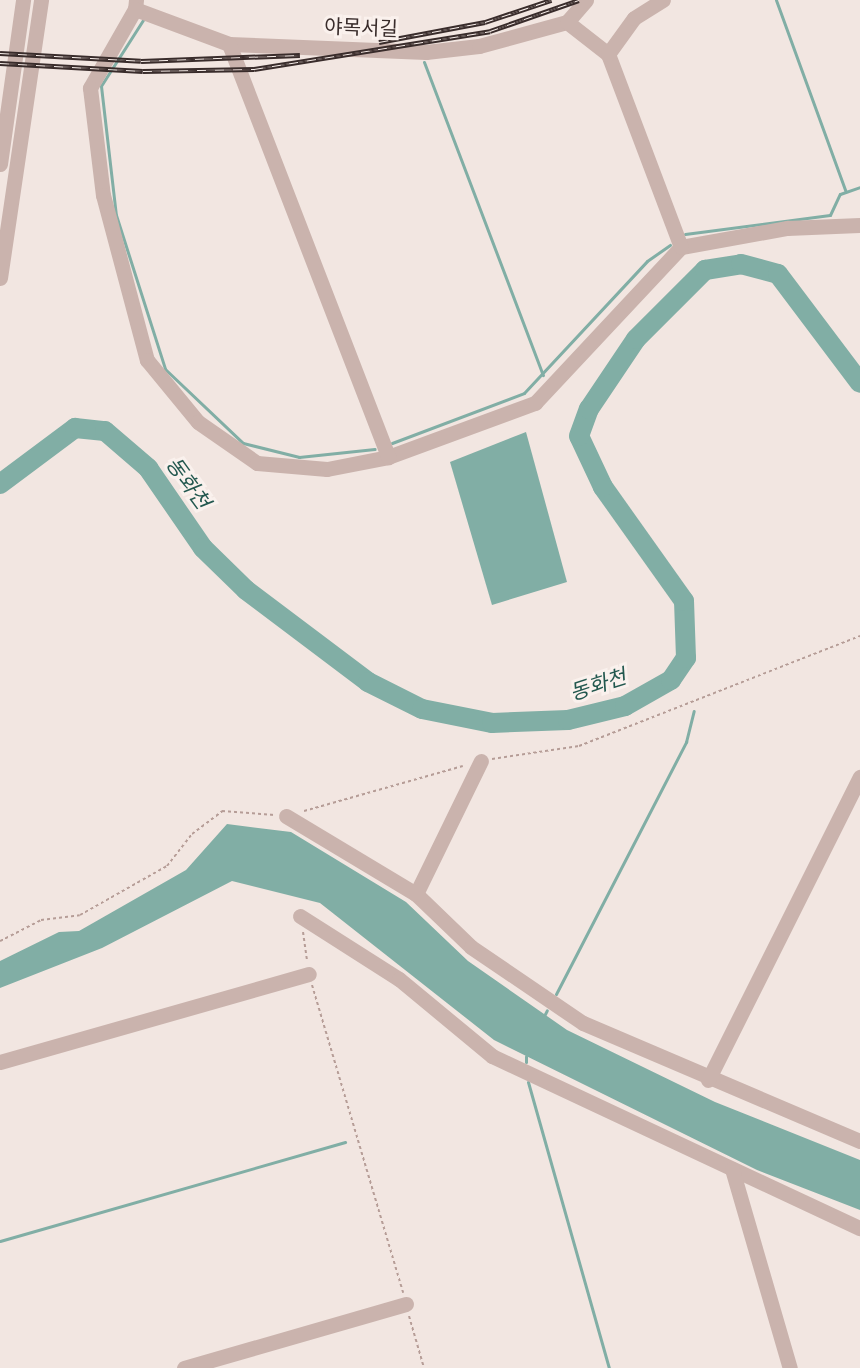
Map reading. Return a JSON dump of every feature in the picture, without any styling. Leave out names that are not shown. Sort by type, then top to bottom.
[{"type":"street","points":[[0,164],[23,0]]},
{"type":"street","points":[[0,278],[41,0]]},
{"type":"street","points":[[586,0],[567,22],[608,54],[681,247]]},
{"type":"street","points":[[608,54],[634,18],[663,0]]},
{"type":"street","points":[[136,5],[90,88],[103,195],[147,360],[198,422],[257,463],[327,469],[388,457],[535,403],[681,247],[786,228],[860,225]]},
{"type":"street","name":"야목서길","points":[[136,5],[229,44],[426,52],[478,46],[567,22]]},
{"type":"street","points":[[229,44],[388,457]]},
{"type":"street","points":[[416,894],[481,761]]},
{"type":"street","points":[[708,1080],[860,777]]},
{"type":"street","points":[[286,816],[416,894],[471,947],[583,1023],[708,1080],[860,1141]]},
{"type":"street","points":[[300,916],[399,979],[492,1056],[860,1228]]},
{"type":"street","points":[[0,1062],[309,974]]},
{"type":"street","points":[[732,1169],[790,1368]]},
{"type":"street","points":[[184,1368],[406,1304]]},
{"type":"path","points":[[0,941],[41,920],[80,915],[166,866],[192,834],[222,811],[286,816],[481,761],[579,746],[860,636]]},
{"type":"path","points":[[300,916],[309,974],[424,1368]]},
{"type":"water","points":[[526,432],[567,582],[492,605],[450,462]]},
{"type":"water","points":[[227,824],[291,832],[406,902],[468,961],[567,1030],[715,1102],[860,1160],[860,1210],[757,1170],[494,1040],[320,903],[232,881],[102,948],[0,988],[0,961],[59,932],[79,931],[186,870]]},
{"type":"waterway","points":[[776,0],[846,192]]},
{"type":"waterway","points":[[143,20],[101,86],[116,215],[165,369],[243,443],[299,457],[375,449]]},
{"type":"waterway","points":[[424,62],[543,375]]},
{"type":"waterway","points":[[685,234],[830,215],[840,194],[860,187]]},
{"type":"waterway","points":[[392,443],[524,393],[647,261],[670,245]]},
{"type":"waterway","name":"동화천","points":[[0,484],[75,428],[105,431],[148,468],[203,548],[246,590],[368,682],[422,709],[492,723],[568,720],[625,706],[671,680],[686,658],[684,601],[603,487],[579,436],[589,409],[636,339],[705,270],[741,264],[778,274],[860,383]]},
{"type":"waterway","points":[[556,994],[686,742],[694,711]]},
{"type":"waterway","points":[[545,1014],[547,1010]]},
{"type":"waterway","points":[[526,1056],[526,1062]]},
{"type":"waterway","points":[[528,1082],[609,1368]]},
{"type":"waterway","points":[[0,1241],[345,1142]]},
{"type":"railway","points":[[379,42],[485,22],[551,0]]},
{"type":"railway","points":[[0,63],[143,71],[254,69],[490,31],[579,0]]},
{"type":"railway","points":[[0,53],[141,61],[300,55]]}]
